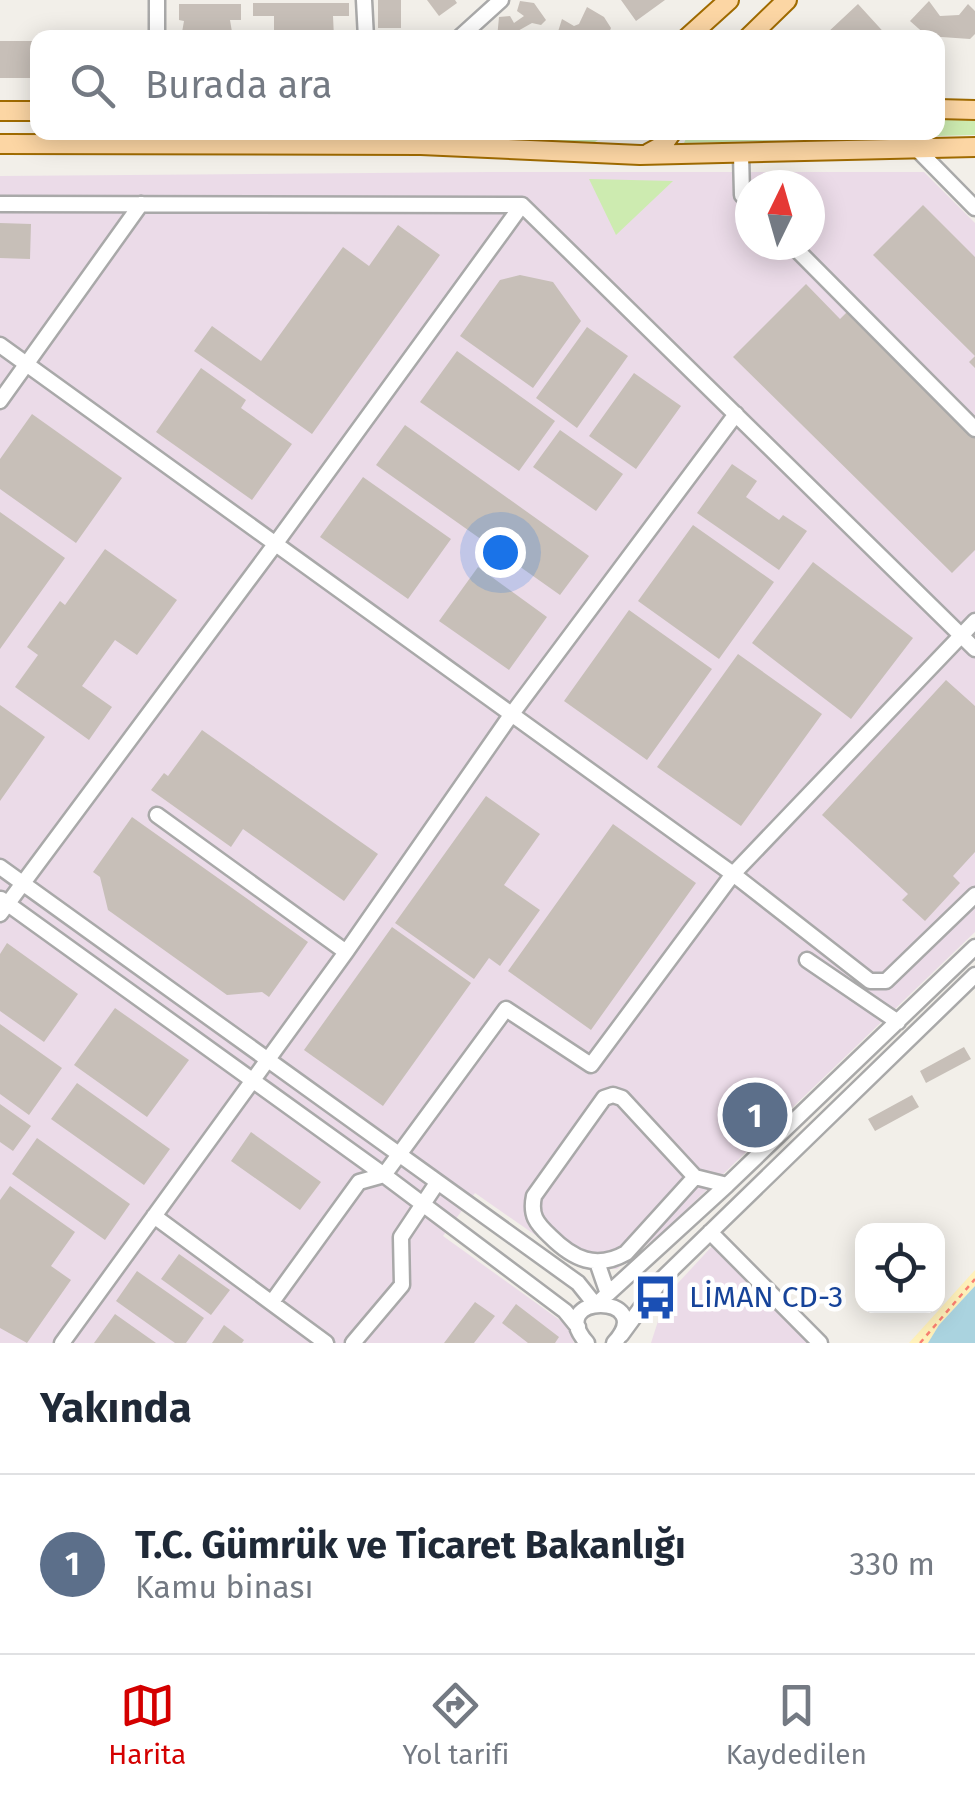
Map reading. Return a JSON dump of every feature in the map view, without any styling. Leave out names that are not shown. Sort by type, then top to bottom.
[{"type":"main road","points":[[696,30],[729,0]]},
{"type":"main road","points":[[756,30],[787,0]]},
{"type":"main road","points":[[945,109],[975,110]]},
{"type":"main road","points":[[0,111],[30,111]]},
{"type":"main road","points":[[615,140],[640,154],[662,146],[666,140]]},
{"type":"main road","points":[[0,144],[422,145],[640,154],[975,147]]},
{"type":"street","points":[[157,0],[157,30]]},
{"type":"street","points":[[364,0],[366,30]]},
{"type":"street","points":[[469,30],[501,0]]},
{"type":"street","points":[[916,148],[975,208]]},
{"type":"street","points":[[741,154],[741,170]]},
{"type":"street","points":[[0,204],[522,205],[975,649]]},
{"type":"street","points":[[0,400],[141,204]]},
{"type":"street","points":[[522,205],[23,884],[2,905],[384,1175],[566,1311],[578,1336]]},
{"type":"street","points":[[807,260],[975,429]]},
{"type":"street","points":[[0,345],[733,874],[870,981],[886,981],[975,895]]},
{"type":"street","points":[[62,1343],[346,952],[511,714],[736,414]]},
{"type":"street","points":[[272,1302],[359,1182],[384,1175],[506,1009],[592,1065],[733,874],[975,621]]},
{"type":"street","points":[[157,816],[346,952]]},
{"type":"street","points":[[0,868],[268,1058],[437,1184],[612,1305],[622,1315],[618,1339]]},
{"type":"street","points":[[578,1336],[582,1312],[727,1186],[975,947]]},
{"type":"street","points":[[807,960],[898,1022]]},
{"type":"street","points":[[618,1339],[662,1279],[975,975]]},
{"type":"street","points":[[694,1177],[626,1252],[612,1261],[584,1261],[567,1252],[536,1222],[531,1209],[534,1196],[604,1098],[613,1095],[622,1098],[694,1177],[727,1186]]},
{"type":"street","points":[[353,1343],[402,1286],[401,1237],[437,1184]]},
{"type":"street","points":[[154,1216],[326,1343]]},
{"type":"street","points":[[710,1232],[820,1343]]},
{"type":"street","points":[[598,1262],[600,1300]]},
{"type":"path","points":[[920,1343],[975,1279]]},
{"type":"shaded area","points":[[735,172],[735,260],[825,260],[825,172],[924,172],[975,223],[975,932],[665,1230],[617,1269],[584,1269],[475,1193],[443,1236],[568,1326],[574,1343],[0,1343],[0,176]]},
{"type":"shaded area","points":[[715,1243],[811,1343],[651,1343],[666,1296]]},
{"type":"green space","points":[[945,118],[975,119],[975,135],[945,136]]},
{"type":"green space","points":[[451,140],[598,140],[592,144]]},
{"type":"green space","points":[[685,140],[793,140],[684,143]]},
{"type":"green space","points":[[589,179],[673,181],[616,235]]},
{"type":"sand","points":[[975,1270],[975,1286],[928,1343],[909,1343],[936,1313],[945,1313],[945,1303]]},
{"type":"water","points":[[975,1286],[975,1343],[928,1343],[939,1325]]},
{"type":"building","points":[[378,0],[401,0],[401,28],[378,28]]},
{"type":"building","points":[[427,0],[455,0],[457,3],[439,16]]},
{"type":"building","points":[[621,0],[665,0],[636,21]]},
{"type":"building","points":[[520,1],[534,3],[546,20],[520,30],[498,30],[499,17],[510,16],[514,23],[524,16],[517,11]]},
{"type":"building","points":[[929,1],[940,16],[959,15],[968,4],[975,11],[975,34],[970,39],[945,37],[945,30],[920,30],[910,21]]},
{"type":"building","points":[[253,3],[349,3],[349,16],[333,16],[334,30],[274,30],[274,16],[253,16]]},
{"type":"building","points":[[179,4],[241,4],[241,20],[230,20],[232,30],[182,30],[184,21],[179,20]]},
{"type":"building","points":[[858,4],[882,30],[830,30]]},
{"type":"building","points":[[587,7],[604,17],[611,28],[559,30],[562,19],[574,26]]},
{"type":"building","points":[[0,41],[30,41],[30,78],[0,78]]},
{"type":"building","points":[[923,205],[975,257],[975,356],[873,255]]},
{"type":"building","points":[[0,223],[31,224],[30,259],[0,258]]},
{"type":"building","points":[[398,225],[440,255],[312,434],[194,351],[212,326],[261,361],[343,247],[369,266]]},
{"type":"building","points":[[520,275],[553,282],[581,321],[533,388],[460,336],[500,280]]},
{"type":"building","points":[[806,284],[840,319],[849,310],[975,434],[975,550],[952,573],[733,357]]},
{"type":"building","points":[[587,327],[628,356],[577,428],[536,398]]},
{"type":"building","points":[[457,351],[555,421],[519,471],[420,402]]},
{"type":"building","points":[[201,368],[246,400],[241,408],[292,444],[252,500],[156,432]]},
{"type":"building","points":[[634,373],[681,406],[636,469],[589,436]]},
{"type":"building","points":[[32,414],[122,478],[76,543],[0,489],[0,459]]},
{"type":"building","points":[[405,425],[589,556],[560,595],[376,465]]},
{"type":"building","points":[[560,430],[623,474],[596,511],[533,467]]},
{"type":"building","points":[[732,464],[757,481],[746,497],[779,520],[783,515],[807,531],[779,570],[697,513]]},
{"type":"building","points":[[363,477],[451,539],[408,599],[320,537]]},
{"type":"building","points":[[0,512],[65,558],[0,649]]},
{"type":"building","points":[[693,525],[774,582],[719,659],[638,601]]},
{"type":"building","points":[[105,549],[177,600],[137,655],[115,640],[82,686],[112,707],[89,740],[15,687],[38,655],[27,647],[60,601],[65,605]]},
{"type":"building","points":[[813,562],[913,638],[851,719],[752,643]]},
{"type":"building","points":[[478,567],[547,617],[509,670],[439,621]]},
{"type":"building","points":[[629,610],[712,669],[647,760],[564,701]]},
{"type":"building","points":[[738,654],[822,714],[741,826],[657,767]]},
{"type":"building","points":[[946,680],[975,706],[975,852],[953,876],[960,883],[925,921],[902,900],[908,894],[822,815]]},
{"type":"building","points":[[0,705],[45,737],[0,801]]},
{"type":"building","points":[[202,730],[378,854],[344,901],[243,829],[231,847],[151,790],[164,773],[168,776]]},
{"type":"building","points":[[486,796],[540,834],[504,885],[540,910],[500,966],[489,958],[474,979],[395,923]]},
{"type":"building","points":[[132,817],[308,942],[269,997],[262,992],[227,995],[108,910],[100,877],[93,872]]},
{"type":"building","points":[[613,824],[696,883],[591,1030],[508,971]]},
{"type":"building","points":[[392,927],[471,983],[383,1106],[304,1050]]},
{"type":"building","points":[[7,943],[78,994],[44,1042],[0,1011],[0,954]]},
{"type":"building","points":[[115,1008],[189,1060],[147,1117],[74,1065]]},
{"type":"building","points":[[0,1024],[62,1068],[29,1115],[0,1094]]},
{"type":"building","points":[[964,1047],[971,1059],[926,1083],[920,1071]]},
{"type":"building","points":[[77,1083],[170,1149],[144,1185],[51,1119]]},
{"type":"building","points":[[912,1095],[919,1107],[875,1131],[868,1119]]},
{"type":"building","points":[[0,1104],[31,1126],[13,1151],[0,1142]]},
{"type":"building","points":[[251,1132],[321,1182],[300,1210],[231,1161]]},
{"type":"building","points":[[37,1138],[130,1204],[105,1240],[12,1174]]},
{"type":"building","points":[[10,1186],[75,1232],[51,1266],[71,1280],[27,1343],[0,1328],[0,1200]]},
{"type":"building","points":[[179,1254],[230,1290],[211,1315],[161,1279]]},
{"type":"building","points":[[137,1271],[204,1318],[186,1343],[175,1343],[116,1301]]},
{"type":"building","points":[[475,1302],[495,1316],[474,1343],[444,1343]]},
{"type":"building","points":[[516,1304],[559,1337],[555,1343],[528,1343],[502,1323]]},
{"type":"building","points":[[115,1314],[156,1343],[94,1343]]},
{"type":"building","points":[[224,1325],[244,1340],[242,1343],[212,1343]]},
{"type":"place","name":"T.C. Gümrük ve Ticaret Bakanlığı","points":[[755,1115]]},
{"type":"place","name":"LİMAN CD-3","points":[[656,1297]]}]
